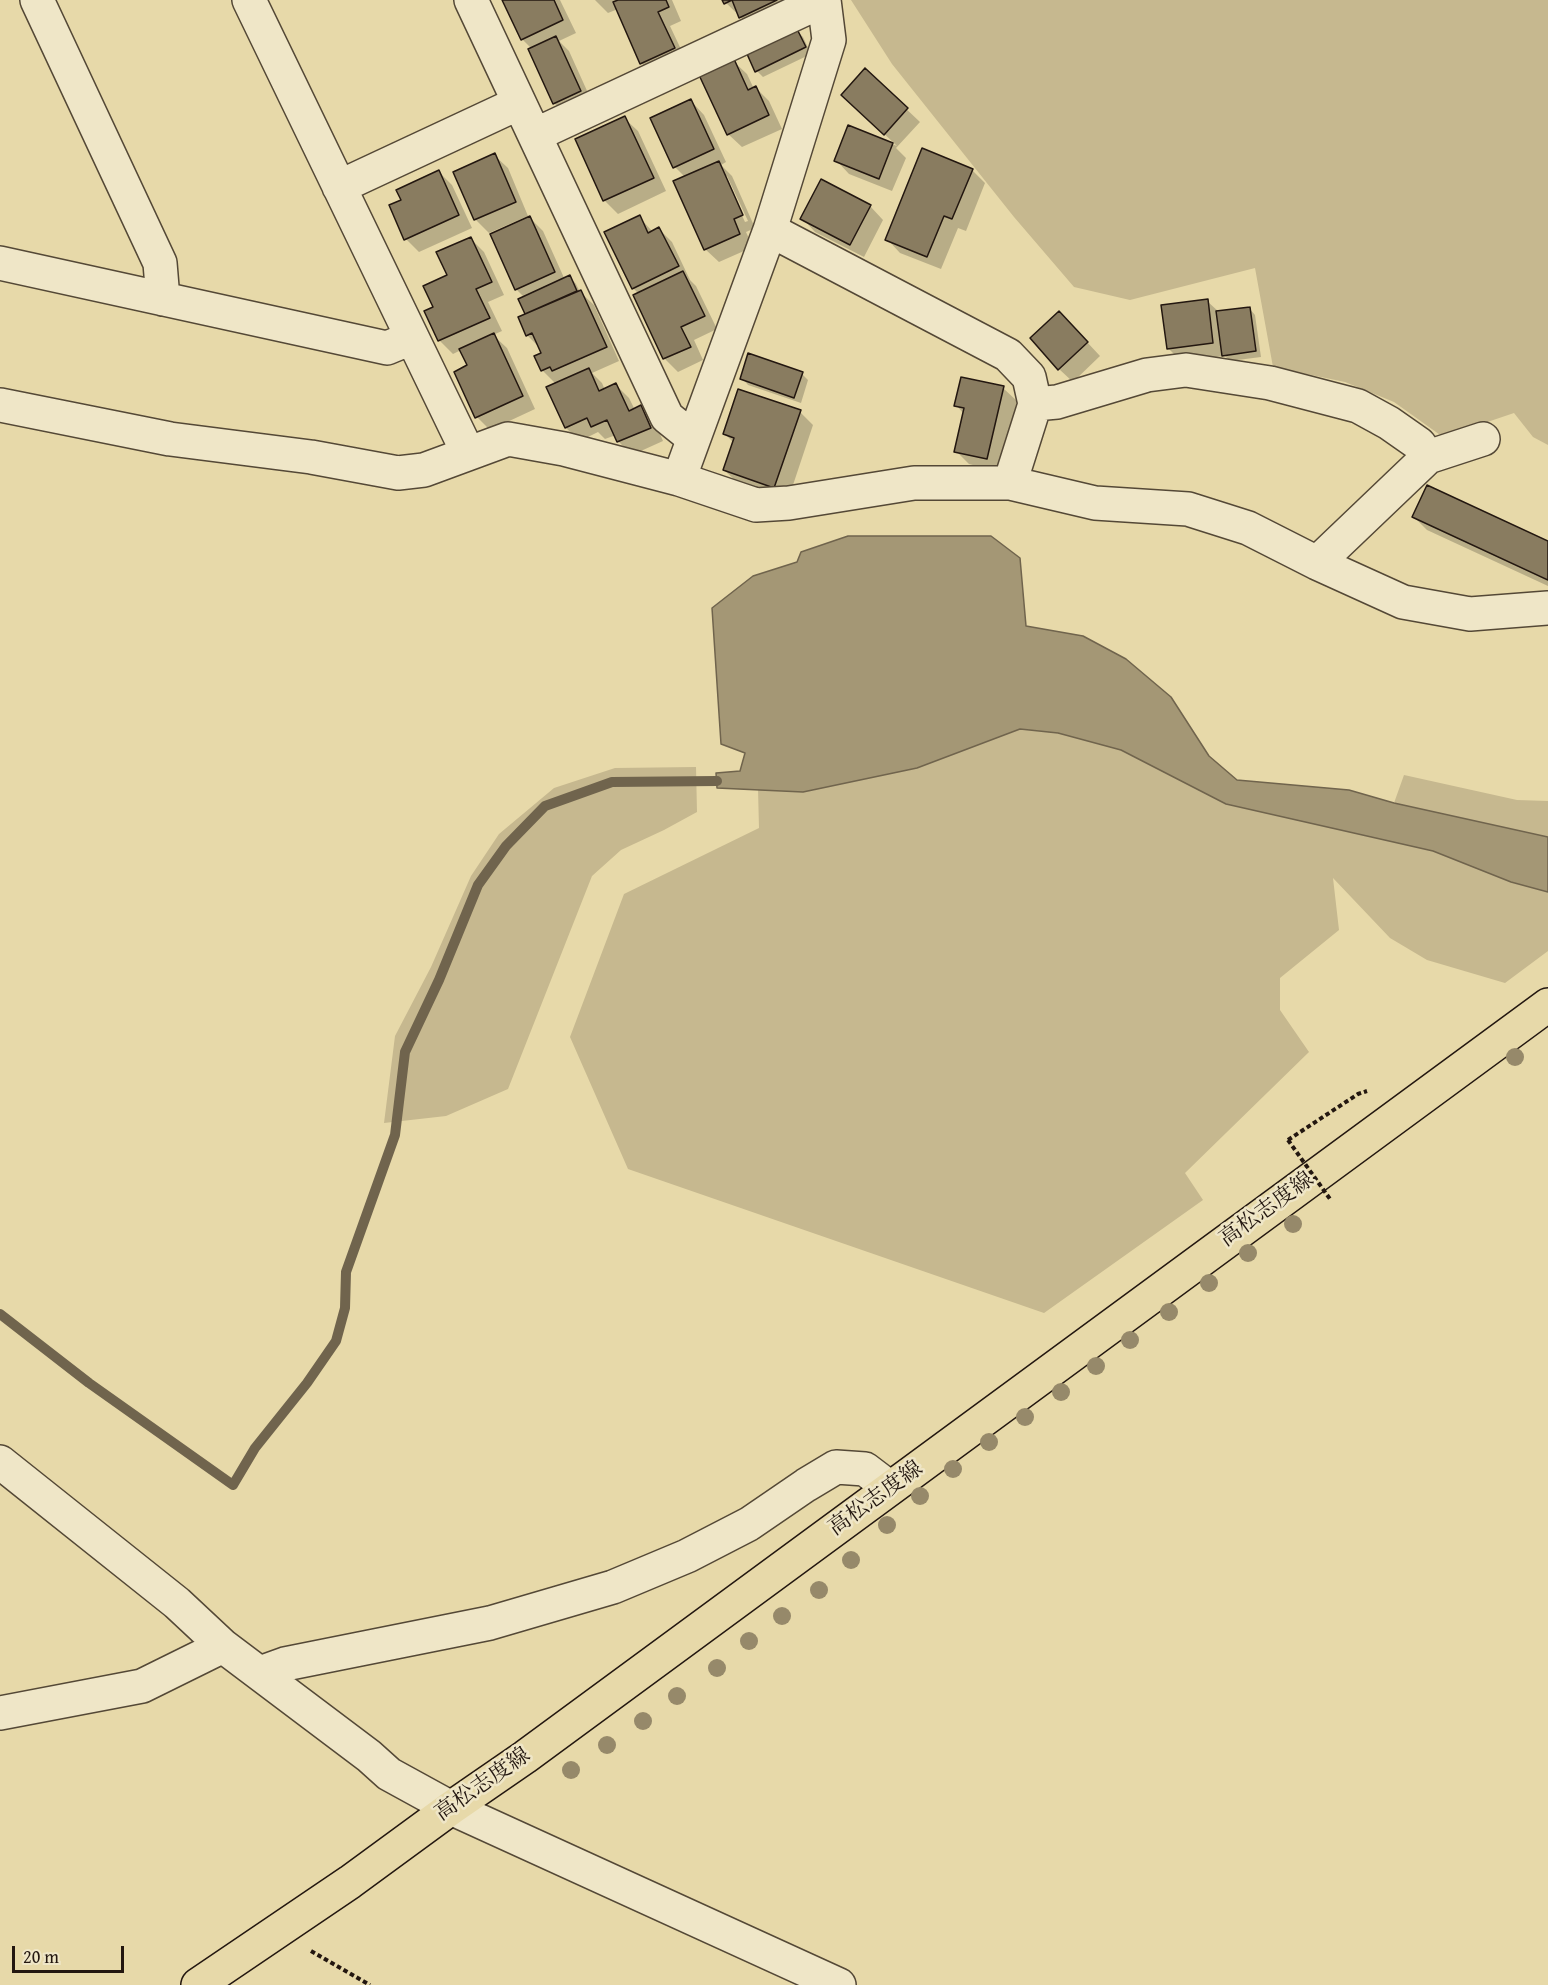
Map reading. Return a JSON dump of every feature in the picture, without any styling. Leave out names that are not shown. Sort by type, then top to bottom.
[{"type":"main road","name":"高松志度線","points":[[198,1985],[350,1882],[525,1757],[1548,1005]]},
{"type":"street","points":[[37,0],[160,263],[163,299]]},
{"type":"street","points":[[249,0],[468,453]]},
{"type":"street","points":[[471,0],[667,417],[693,438]]},
{"type":"street","points":[[535,135],[824,0],[829,40],[770,230],[679,478]]},
{"type":"street","points":[[339,187],[519,103]]},
{"type":"street","points":[[770,230],[1008,355],[1029,377],[1035,404],[1010,483]]},
{"type":"street","points":[[0,263],[387,348],[411,338]]},
{"type":"street","points":[[1035,404],[1057,402],[1147,375],[1186,370],[1270,383],[1358,406],[1389,423],[1419,444],[1428,457]]},
{"type":"street","points":[[0,405],[170,439],[311,457],[398,473],[424,470],[508,439],[564,449],[679,478],[756,505],[789,503],[914,483],[1010,483],[1095,503],[1188,509],[1248,528],[1317,563],[1403,602],[1470,614],[1548,608]]},
{"type":"street","points":[[1317,563],[1428,457],[1483,439]]},
{"type":"street","points":[[0,1462],[177,1602],[223,1646],[369,1756],[389,1774],[451,1808],[839,1985]]},
{"type":"street","points":[[260,1673],[285,1664],[490,1623],[613,1587],[687,1556],[749,1524],[837,1467],[865,1469],[890,1488]]},
{"type":"street","points":[[0,1713],[142,1686],[223,1646]]},
{"type":"path","points":[[1330,1199],[1288,1140],[1358,1094],[1376,1088]]},
{"type":"path","points":[[309,1950],[370,1985]]},
{"type":"shaded area","points":[[851,0],[1548,0],[1548,445],[1533,437],[1514,413],[1443,437],[1394,402],[1345,382],[1273,367],[1255,268],[1130,300],[1074,287],[1014,217],[892,64]]},
{"type":"shaded area","points":[[848,536],[991,536],[1020,558],[1026,626],[1083,636],[1126,659],[1171,697],[1209,756],[1237,780],[1349,790],[1394,803],[1548,837],[1548,892],[1511,882],[1433,851],[1226,804],[1121,750],[1058,733],[1020,729],[917,768],[803,792],[717,788],[716,773],[740,771],[745,753],[721,744],[712,608],[753,576],[797,562],[801,552]]},
{"type":"shaded area","points":[[1020,729],[1058,733],[1121,750],[1226,804],[1433,851],[1511,882],[1548,892],[1548,951],[1505,983],[1427,960],[1390,938],[1333,878],[1339,930],[1280,978],[1280,1010],[1309,1052],[1185,1173],[1203,1200],[1044,1313],[628,1169],[570,1037],[624,894],[759,828],[758,789],[803,792],[917,768]]},
{"type":"shaded area","points":[[696,767],[697,812],[621,850],[592,876],[508,1089],[446,1116],[384,1123],[395,1036],[431,967],[471,876],[499,834],[554,788],[615,768]]},
{"type":"shaded area","points":[[1404,775],[1517,800],[1548,801],[1548,837],[1394,803]]},
{"type":"building","points":[[502,0],[554,0],[563,20],[521,40]]},
{"type":"building","points":[[618,0],[666,0],[669,7],[658,12],[675,48],[640,64],[613,2]]},
{"type":"building","points":[[732,0],[777,0],[739,18]]},
{"type":"building","points":[[797,29],[806,47],[755,72],[747,54]]},
{"type":"building","points":[[556,36],[581,91],[553,104],[528,49]]},
{"type":"building","points":[[734,59],[748,90],[756,86],[769,115],[727,135],[699,75]]},
{"type":"building","points":[[865,68],[908,108],[884,135],[841,95]]},
{"type":"building","points":[[691,99],[714,149],[673,168],[650,118]]},
{"type":"building","points":[[625,116],[654,178],[603,201],[575,139]]},
{"type":"building","points":[[848,125],[893,143],[879,179],[834,161]]},
{"type":"building","points":[[922,148],[973,169],[952,219],[944,216],[927,257],[885,240]]},
{"type":"building","points":[[495,153],[516,202],[474,220],[453,172]]},
{"type":"building","points":[[719,161],[743,215],[734,219],[740,234],[704,250],[673,181]]},
{"type":"building","points":[[439,170],[459,215],[404,240],[389,205],[401,200],[396,190]]},
{"type":"building","points":[[821,179],[871,205],[850,245],[800,219]]},
{"type":"building","points":[[640,215],[648,233],[659,227],[679,266],[632,289],[604,232]]},
{"type":"building","points":[[530,216],[555,272],[515,290],[490,234]]},
{"type":"building","points":[[471,237],[492,282],[476,289],[490,318],[438,341],[424,311],[433,307],[423,286],[447,275],[436,252]]},
{"type":"building","points":[[683,271],[705,316],[681,327],[691,347],[663,359],[633,295]]},
{"type":"building","points":[[570,275],[577,291],[525,314],[518,299]]},
{"type":"building","points":[[581,290],[607,347],[552,371],[550,367],[541,371],[534,356],[541,353],[532,333],[526,336],[518,317]]},
{"type":"building","points":[[1208,299],[1213,343],[1167,349],[1161,305]]},
{"type":"building","points":[[1250,307],[1256,351],[1222,356],[1216,311]]},
{"type":"building","points":[[1059,311],[1088,342],[1058,370],[1030,338]]},
{"type":"building","points":[[494,333],[523,396],[475,418],[454,372],[467,365],[459,349]]},
{"type":"building","points":[[748,353],[803,372],[794,398],[740,379]]},
{"type":"building","points":[[589,368],[599,391],[616,383],[629,411],[641,405],[651,428],[617,442],[607,420],[591,427],[587,418],[565,428],[546,387]]},
{"type":"building","points":[[961,377],[1004,386],[987,459],[954,452],[964,408],[954,406]]},
{"type":"building","points":[[738,389],[801,410],[774,488],[723,470],[734,438],[723,434]]},
{"type":"building","points":[[1427,485],[1548,541],[1548,580],[1412,517]]},
{"type":"waterway","points":[[0,1314],[89,1383],[233,1485],[255,1448],[307,1383],[336,1341],[345,1308],[346,1272],[395,1135],[405,1052],[439,980],[478,885],[506,846],[545,806],[612,782],[717,781]]}]
